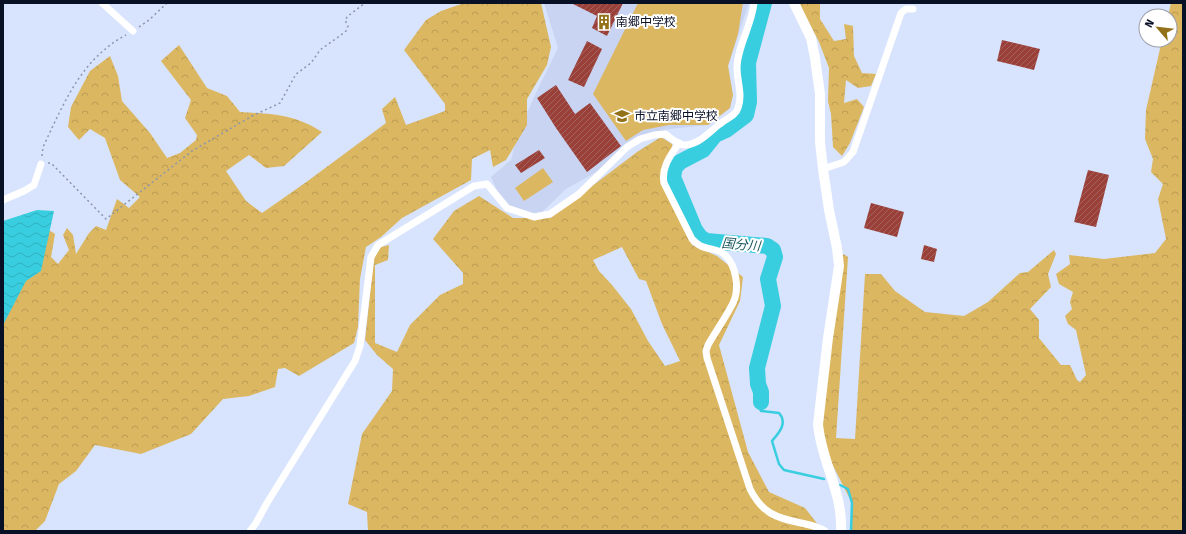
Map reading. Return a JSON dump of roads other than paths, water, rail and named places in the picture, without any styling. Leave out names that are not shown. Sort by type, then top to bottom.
[{"type":"street","points":[[102,3],[132,31]]},
{"type":"street","points":[[250,531],[355,361],[360,346],[371,257],[378,245],[474,186],[487,184],[507,208],[534,218],[550,214],[579,194],[627,147],[640,139],[665,134],[679,144],[686,145],[699,141],[720,123],[736,113],[739,108],[740,95],[737,68],[753,13],[754,3]]},
{"type":"street","points":[[794,3],[811,38],[815,58],[820,94],[820,142],[823,169],[839,266],[828,338],[818,424],[819,438],[840,504],[842,517],[841,531]]},
{"type":"street","points":[[823,169],[844,162],[853,152],[901,13],[906,9],[913,9]]},
{"type":"street","points":[[679,144],[662,175],[664,183],[692,239],[699,245],[718,250],[725,255],[732,265],[736,276],[734,302],[708,345],[706,351],[750,489],[762,507],[774,515],[785,520],[818,527],[825,531]]},
{"type":"street","points":[[3,200],[34,186],[41,164]]},
{"type":"water","points":[[37,210],[54,211],[41,271],[26,281],[3,325],[3,221]]},
{"type":"waterway","name":"国分川","points":[[761,402],[757,368],[773,306],[768,279],[775,257],[773,250],[767,246],[706,241],[700,237],[695,230],[673,177],[675,167],[680,162],[703,150],[715,135],[726,130],[746,115],[749,102],[748,63],[764,3]]},
{"type":"waterway","name":"国分川","points":[[761,402],[759,407],[761,411],[779,413],[783,420],[782,428],[772,441],[779,464],[784,470],[824,479]]},
{"type":"waterway","name":"国分川","points":[[840,485],[848,489],[852,503],[851,531]]},
{"type":"place","name":"南郷中学校","points":[[604,22]]},
{"type":"place","name":"市立南郷中学校","points":[[622,116]]}]
